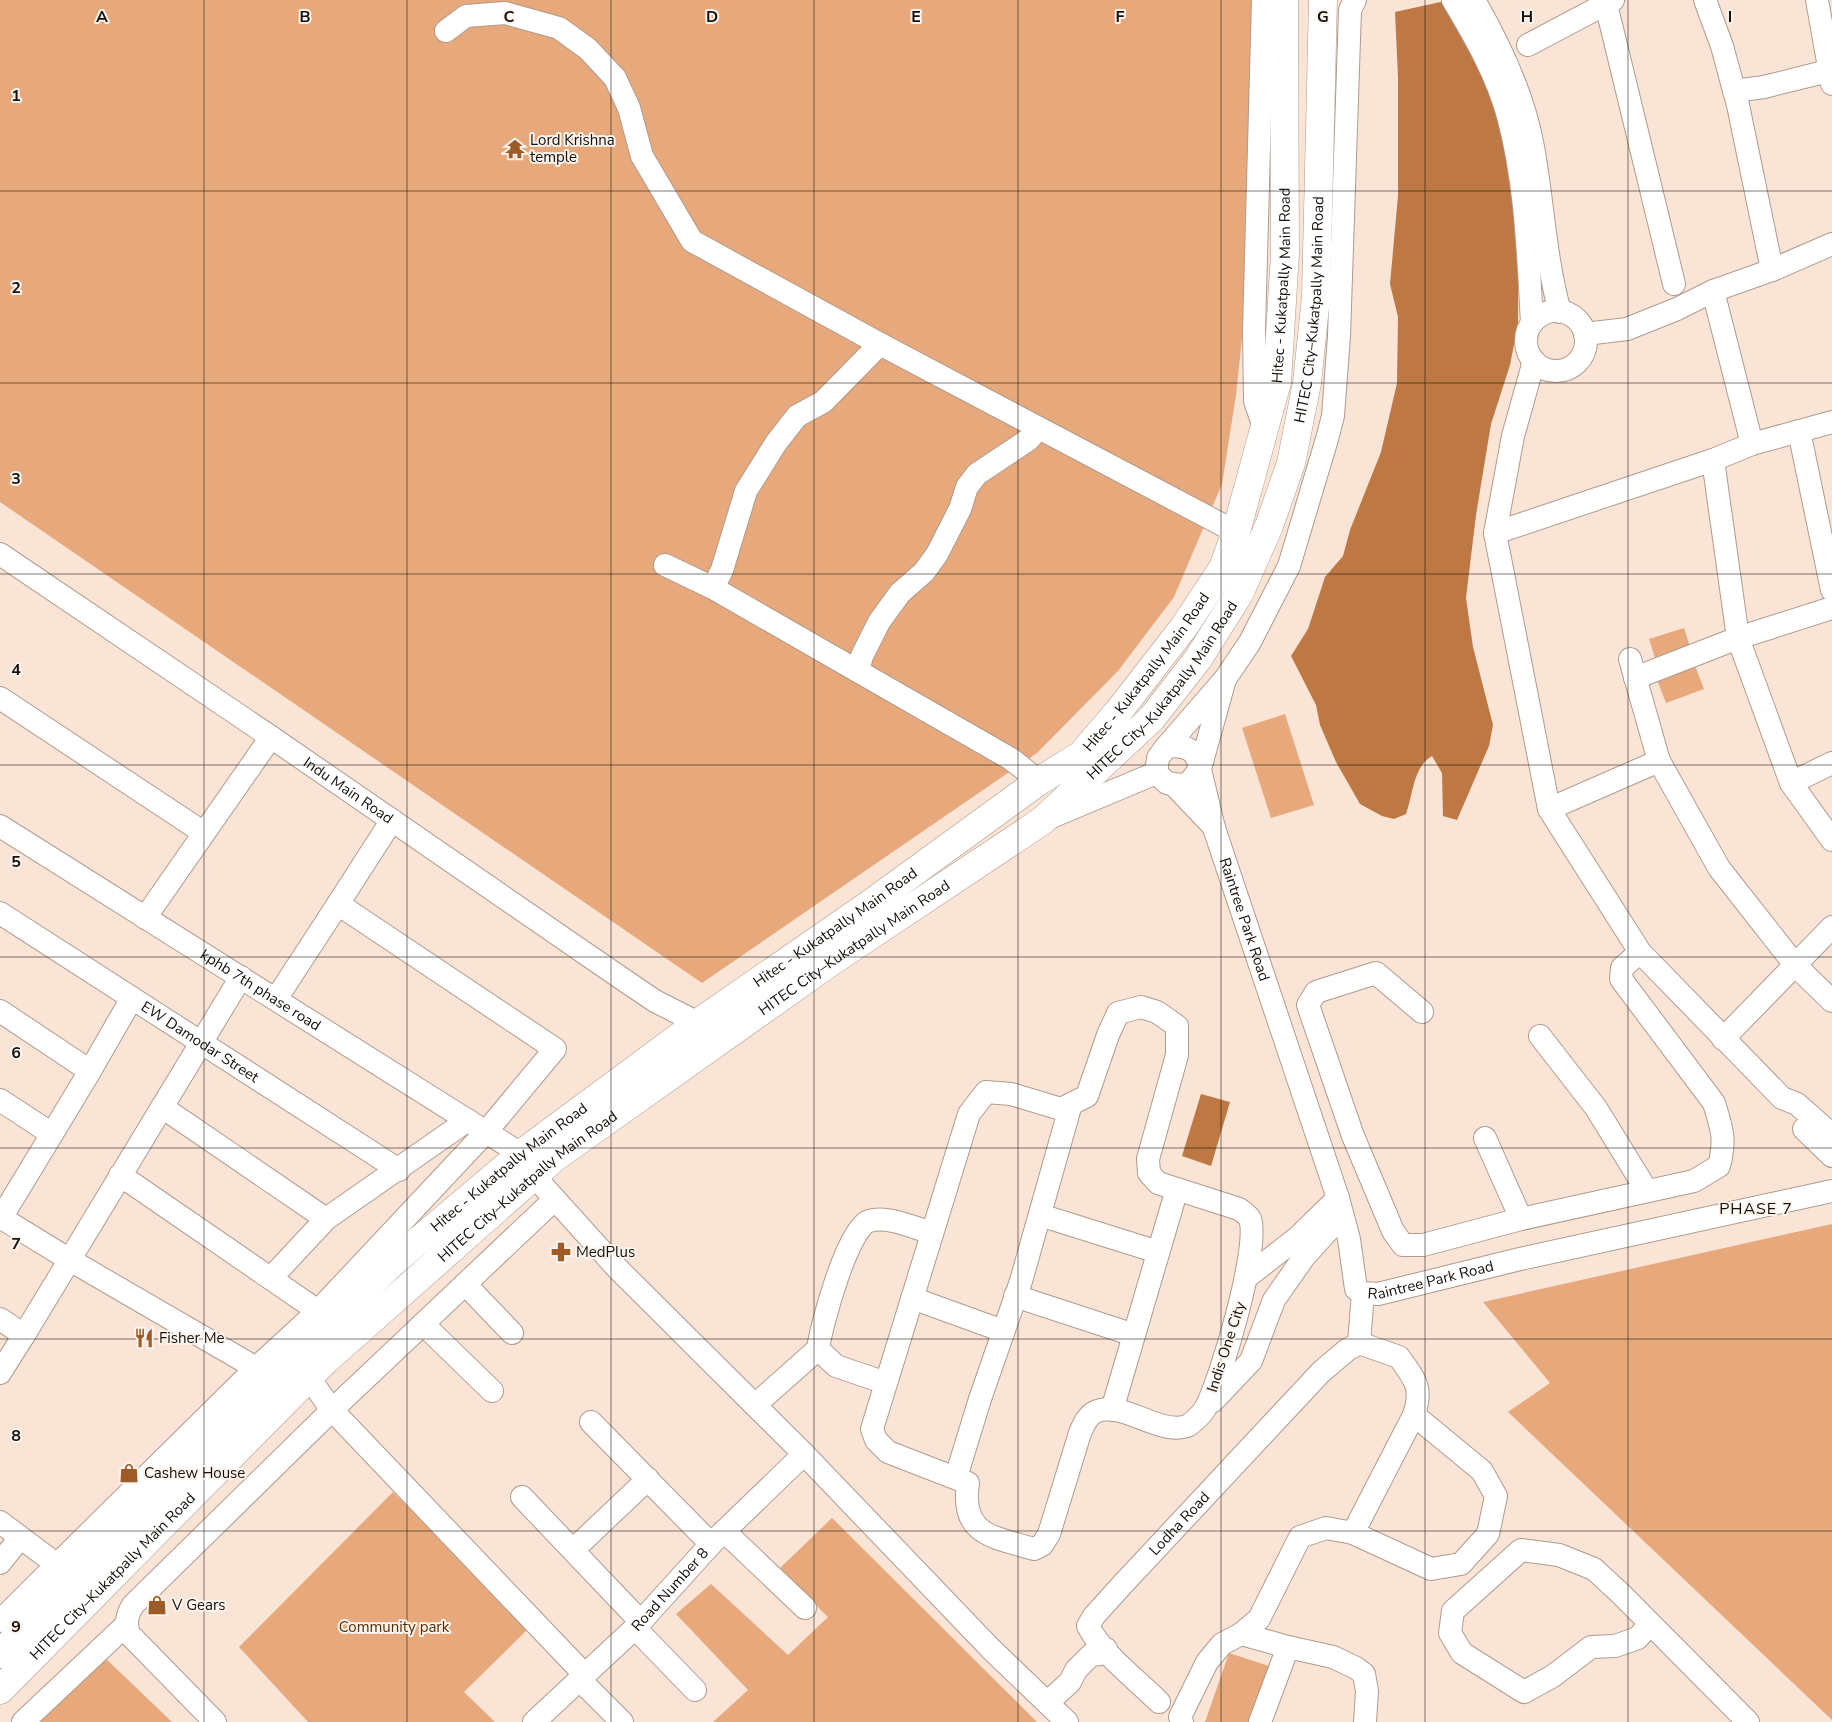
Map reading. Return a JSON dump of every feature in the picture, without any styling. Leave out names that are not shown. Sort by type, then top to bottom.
[{"type":"main road","name":"Hitec - Kukatpally Main Road","points":[[0,1654],[262,1374],[391,1264],[528,1165],[698,1024],[878,898],[1039,781],[1081,755],[1118,712],[1184,627],[1223,568],[1236,532],[1277,382],[1285,253],[1284,0]]},
{"type":"main road","name":"HITEC City–Kukatpally Main Road","points":[[0,1690],[309,1378],[435,1262],[528,1165],[554,1158],[832,961],[1042,821],[1152,718],[1198,659],[1239,594],[1269,526],[1291,463],[1307,383],[1316,297],[1323,0]]},
{"type":"street","points":[[1263,0],[1254,331],[1255,401],[1265,430]]},
{"type":"street","points":[[1165,779],[1158,758],[1166,746],[1225,679],[1250,642],[1289,566],[1333,416],[1339,336],[1350,10],[1355,0]]},
{"type":"street","points":[[1453,0],[1486,57],[1508,115],[1519,165],[1532,323],[1526,343],[1534,361],[1551,371],[1570,367],[1583,353],[1586,344],[1585,334],[1576,319],[1560,312],[1544,314],[1532,323]]},
{"type":"street","points":[[1474,0],[1513,78],[1533,146],[1550,269],[1560,312]]},
{"type":"street","points":[[1705,0],[1719,38],[1734,91],[1772,270]]},
{"type":"street","points":[[1734,91],[1830,77],[1817,0]]},
{"type":"street","points":[[1528,45],[1608,1],[1674,284]]},
{"type":"street","points":[[446,31],[466,16],[505,13],[559,28],[588,49],[615,78],[629,108],[642,156],[692,241],[880,344],[1236,532]]},
{"type":"street","points":[[1585,334],[1627,329],[1677,309],[1713,291],[1772,270],[1832,244]]},
{"type":"street","points":[[1713,291],[1752,444]]},
{"type":"street","points":[[713,588],[722,570],[746,490],[776,443],[798,416],[823,402],[880,344]]},
{"type":"street","points":[[1534,361],[1513,436],[1495,533],[1549,809],[1640,952],[1782,1098],[1797,1104],[1832,1135]]},
{"type":"street","points":[[1495,533],[1713,460],[1752,444],[1832,422]]},
{"type":"street","points":[[858,671],[862,656],[879,622],[900,593],[924,572],[937,554],[960,509],[967,486],[976,474],[1028,440],[1039,428]]},
{"type":"street","points":[[1799,432],[1832,590]]},
{"type":"street","points":[[1713,460],[1738,638],[1790,783],[1832,840]]},
{"type":"street","name":"Indu Main Road","points":[[0,554],[271,736],[655,1001],[698,1024]]},
{"type":"street","points":[[665,565],[713,588],[858,671],[1011,760],[1039,781]]},
{"type":"street","points":[[1832,608],[1738,638],[1632,668],[1660,761],[1719,868],[1796,966],[1832,1001]]},
{"type":"street","points":[[1042,821],[1165,779],[1190,783],[1200,769],[1225,679]]},
{"type":"street","points":[[0,698],[204,832]]},
{"type":"street","points":[[145,918],[271,736]]},
{"type":"street","points":[[1166,746],[1179,745],[1189,748],[1197,757],[1200,769]]},
{"type":"street","points":[[1549,809],[1660,761]]},
{"type":"street","points":[[1790,783],[1832,763]]},
{"type":"street","name":"Raintree Park Road","points":[[1200,769],[1214,828],[1340,1207],[1363,1292],[1832,1191]]},
{"type":"street","name":"Raintree Park Road","points":[[1165,779],[1214,828]]},
{"type":"street","points":[[276,999],[392,820]]},
{"type":"street","name":"kphb 7th phase road","points":[[0,826],[477,1126],[528,1165],[554,1200],[617,1268],[804,1454],[971,1629],[1067,1722]]},
{"type":"street","points":[[0,1620],[56,1564],[262,1374],[477,1126],[554,1049],[338,904]]},
{"type":"street","name":"EW Damodar Street","points":[[0,913],[399,1170]]},
{"type":"street","points":[[1723,1039],[1832,927]]},
{"type":"street","points":[[1422,1012],[1376,973],[1316,992],[1308,1005],[1353,1136],[1393,1231],[1403,1245],[1423,1245],[1522,1219],[1694,1181],[1719,1166],[1725,1145],[1714,1103],[1621,979],[1622,968],[1640,952]]},
{"type":"street","points":[[0,1373],[241,977]]},
{"type":"street","points":[[132,998],[1,1217],[262,1374]]},
{"type":"street","name":"Indis One City","points":[[1071,1104],[1087,1096],[1108,1035],[1118,1013],[1141,1007],[1157,1012],[1177,1026],[1177,1055],[1148,1159],[1149,1173],[1158,1184],[1239,1209],[1250,1217],[1247,1278],[1216,1382],[1205,1409],[1188,1425],[1173,1428],[1112,1410]]},
{"type":"street","points":[[0,1011],[90,1071]]},
{"type":"street","points":[[1540,1036],[1596,1108],[1647,1192]]},
{"type":"street","points":[[1071,1104],[1061,1109],[1011,1094],[986,1092],[969,1114],[872,1429],[876,1440],[888,1452],[968,1483],[966,1500],[976,1528],[986,1535],[1034,1550],[1042,1545],[1049,1534],[1086,1420],[1095,1412],[1112,1410],[1177,1189]]},
{"type":"street","points":[[1782,1098],[1787,1114],[1832,1156]]},
{"type":"street","points":[[0,1100],[52,1134]]},
{"type":"street","points":[[956,1477],[1040,1215],[1071,1104]]},
{"type":"street","points":[[162,1106],[326,1219]]},
{"type":"street","points":[[271,1278],[326,1219],[399,1170],[477,1126]]},
{"type":"street","points":[[1485,1138],[1522,1219]]},
{"type":"street","points":[[120,1175],[318,1311]]},
{"type":"street","points":[[215,1722],[142,1650],[129,1634],[126,1626],[128,1614],[133,1605],[332,1410],[554,1200]]},
{"type":"street","points":[[1247,1278],[1340,1207]]},
{"type":"street","points":[[1205,1409],[1251,1361],[1274,1300],[1340,1207]]},
{"type":"street","points":[[1040,1215],[1158,1252]]},
{"type":"street","points":[[755,1405],[818,1349],[821,1328],[852,1237],[867,1221],[879,1218],[932,1233]]},
{"type":"street","points":[[1274,1300],[1275,1257]]},
{"type":"street","points":[[465,1284],[512,1333]]},
{"type":"street","points":[[1358,1337],[1363,1292]]},
{"type":"street","points":[[1358,1337],[1363,1292]]},
{"type":"street","points":[[1015,1296],[1134,1335]]},
{"type":"street","points":[[912,1298],[1003,1331]]},
{"type":"street","points":[[0,1319],[24,1335]]},
{"type":"street","points":[[423,1324],[492,1391]]},
{"type":"street","points":[[1358,1337],[1394,1340],[1404,1348]]},
{"type":"street","points":[[1353,1533],[1414,1415],[1420,1398],[1417,1386],[1400,1356],[1358,1337]]},
{"type":"street","name":"Lodha Road","points":[[1159,1702],[1103,1652],[1088,1626],[1094,1616],[1321,1372],[1358,1337]]},
{"type":"street","points":[[818,1349],[836,1366],[886,1383]]},
{"type":"street","points":[[309,1378],[332,1410],[622,1722]]},
{"type":"street","points":[[1182,1722],[1180,1717],[1207,1662],[1222,1644],[1241,1634],[1260,1619],[1300,1536],[1326,1528],[1353,1533],[1431,1568],[1461,1564],[1488,1534],[1496,1496],[1482,1471],[1414,1415]]},
{"type":"street","points":[[591,1422],[648,1479],[805,1608]]},
{"type":"street","name":"Road Number 8","points":[[534,1722],[638,1625],[718,1537],[804,1454]]},
{"type":"street","points":[[573,1550],[648,1479]]},
{"type":"street","points":[[522,1497],[573,1550],[695,1690]]},
{"type":"street","points":[[0,1522],[56,1564]]},
{"type":"street","points":[[0,1563],[20,1538]]},
{"type":"street","points":[[1650,1623],[1638,1638],[1615,1646],[1590,1647],[1576,1660],[1524,1692],[1462,1653],[1450,1633],[1453,1611],[1521,1550],[1559,1555],[1594,1569],[1650,1623],[1748,1722]]},
{"type":"street","points":[[23,1722],[126,1626]]},
{"type":"street","points":[[1241,1634],[1333,1657],[1356,1668],[1364,1674],[1367,1691],[1365,1722]]},
{"type":"street","points":[[1260,1722],[1288,1647]]},
{"type":"street","points":[[1048,1702],[1070,1682],[1076,1670],[1091,1656],[1103,1652]]},
{"type":"green space","points":[[0,0],[1266,0],[1252,243],[1236,395],[1222,484],[1174,597],[1118,671],[1037,753],[702,983],[0,502]]},
{"type":"green space","points":[[1684,628],[1692,653],[1657,664],[1649,639]]},
{"type":"green space","points":[[1692,658],[1704,689],[1666,703],[1654,672]]},
{"type":"green space","points":[[1285,714],[1314,805],[1271,818],[1242,728]]},
{"type":"green space","points":[[1832,1224],[1832,1720],[1508,1412],[1550,1383],[1483,1302]]},
{"type":"green space","name":"Community park","points":[[393,1492],[530,1627],[464,1692],[495,1722],[308,1722],[239,1647]]},
{"type":"green space","points":[[832,1518],[1037,1722],[713,1722],[748,1690],[676,1614],[711,1584],[788,1655],[828,1617],[779,1569]]},
{"type":"green space","points":[[1229,1653],[1269,1666],[1250,1722],[1205,1722]]},
{"type":"green space","points":[[101,1654],[172,1722],[34,1722]]},
{"type":"shaded area","points":[[1445,1],[1475,54],[1498,115],[1509,165],[1518,261],[1518,324],[1510,365],[1491,424],[1476,515],[1466,598],[1473,647],[1493,725],[1489,746],[1457,820],[1443,816],[1442,773],[1432,756],[1417,774],[1406,814],[1394,819],[1382,816],[1360,804],[1336,762],[1320,725],[1316,705],[1291,656],[1308,629],[1325,577],[1343,556],[1350,530],[1381,452],[1397,383],[1398,317],[1390,284],[1398,196],[1398,77],[1395,12]]},
{"type":"shaded area","points":[[1201,1094],[1230,1102],[1211,1166],[1182,1156]]},
{"type":"place","name":"Lord Krishna temple","points":[[515,149]]},
{"type":"place","name":"MedPlus","points":[[561,1252]]},
{"type":"place","name":"Fisher Me","points":[[144,1338]]},
{"type":"place","name":"Cashew House","points":[[129,1473]]},
{"type":"place","name":"V Gears","points":[[157,1605]]},
{"type":"district","name":"PHASE 7","points":[[1756,1208]]}]
